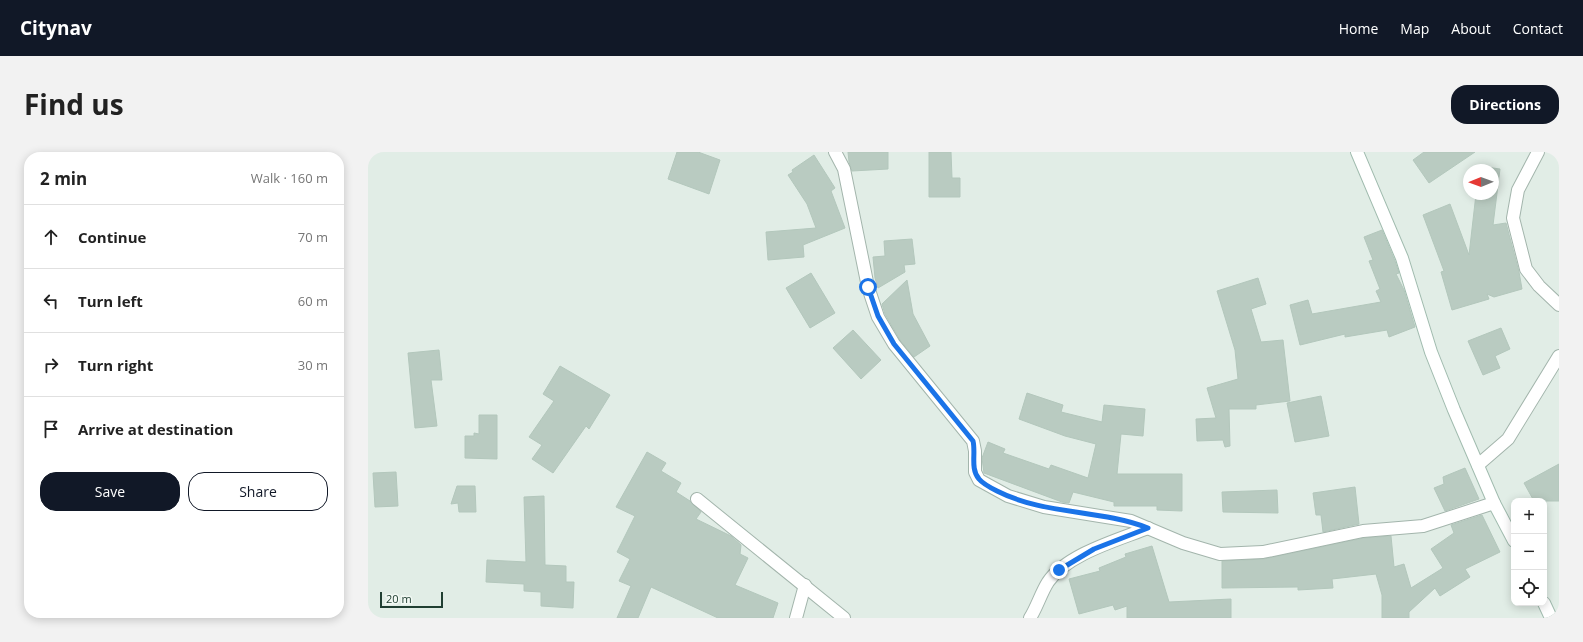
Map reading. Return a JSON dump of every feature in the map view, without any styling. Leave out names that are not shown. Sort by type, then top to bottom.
[{"type":"street","points":[[835,152],[844,170],[868,287],[878,316],[894,344],[973,441],[975,450],[975,472],[979,480],[1008,496],[1044,507],[1131,521],[1206,551],[1220,554],[1263,552],[1363,531],[1423,526],[1494,503]]},
{"type":"street","points":[[1357,152],[1402,258],[1432,352],[1494,503],[1511,535]]},
{"type":"street","points":[[1538,152],[1518,190],[1513,218],[1526,269],[1559,305]]},
{"type":"street","points":[[1478,464],[1508,439],[1559,356]]},
{"type":"street","points":[[697,498],[844,618]]},
{"type":"street","points":[[1030,618],[1048,582],[1059,570],[1094,549],[1148,528]]},
{"type":"street","points":[[796,618],[804,585]]},
{"type":"street","points":[[1545,606],[1551,618]]},
{"type":"building","points":[[677,152],[698,152],[720,160],[709,194],[668,179]]},
{"type":"building","points":[[848,152],[888,152],[888,169],[852,171]]},
{"type":"building","points":[[929,152],[951,152],[952,178],[960,178],[960,197],[929,197]]},
{"type":"building","points":[[1424,152],[1475,152],[1429,183],[1413,160]]},
{"type":"building","points":[[814,155],[835,188],[831,191],[845,228],[803,245],[804,257],[768,260],[766,232],[816,228],[807,204],[788,175],[793,172],[792,170]]},
{"type":"building","points":[[1475,200],[1496,200],[1493,225],[1506,223],[1522,289],[1494,297],[1487,294],[1489,299],[1452,310],[1441,272],[1444,271],[1423,215],[1450,204],[1469,255]]},
{"type":"building","points":[[1382,230],[1395,261],[1399,273],[1396,274],[1404,290],[1415,327],[1389,337],[1387,330],[1345,337],[1345,334],[1300,345],[1290,305],[1308,300],[1312,314],[1381,302],[1376,291],[1380,289],[1369,261],[1373,260],[1364,237]]},
{"type":"building","points":[[912,239],[915,264],[904,265],[905,272],[878,288],[875,278],[873,257],[885,256],[884,241]]},
{"type":"building","points":[[811,273],[835,313],[810,328],[786,288]]},
{"type":"building","points":[[1258,278],[1266,304],[1251,309],[1261,342],[1283,340],[1290,401],[1256,405],[1256,409],[1229,409],[1230,446],[1225,447],[1223,440],[1197,441],[1196,419],[1216,418],[1207,388],[1238,379],[1235,350],[1217,291]]},
{"type":"building","points":[[907,280],[913,314],[930,346],[914,357],[900,340],[885,314],[882,304]]},
{"type":"building","points":[[1501,328],[1510,349],[1495,356],[1500,368],[1483,375],[1468,341]]},
{"type":"building","points":[[853,330],[881,360],[861,379],[833,348]]},
{"type":"building","points":[[439,350],[442,380],[431,380],[437,426],[415,428],[408,353]]},
{"type":"building","points":[[560,366],[610,395],[589,429],[586,426],[553,473],[532,459],[542,445],[529,437],[554,401],[543,394]]},
{"type":"building","points":[[1027,393],[1063,405],[1061,412],[1102,422],[1104,405],[1145,409],[1143,436],[1121,434],[1117,474],[1182,474],[1182,511],[1157,510],[1157,506],[1114,506],[1114,502],[1073,492],[1069,503],[1062,502],[984,473],[982,458],[988,442],[1005,449],[1003,453],[1049,469],[1051,465],[1088,478],[1096,444],[1065,436],[1019,419]]},
{"type":"building","points":[[1321,396],[1329,436],[1295,442],[1287,403]]},
{"type":"building","points":[[479,415],[497,415],[497,459],[465,458],[465,436],[474,436],[474,433],[479,434]]},
{"type":"building","points":[[647,452],[666,463],[661,471],[681,483],[676,492],[690,501],[701,512],[696,519],[731,536],[741,545],[740,554],[748,558],[735,585],[778,603],[773,618],[718,618],[651,587],[638,618],[617,618],[631,586],[619,581],[630,559],[617,552],[635,516],[616,507]]},
{"type":"building","points":[[1559,464],[1559,501],[1547,501],[1547,498],[1532,498],[1524,483]]},
{"type":"building","points":[[1465,468],[1479,499],[1445,511],[1434,488],[1444,484],[1443,477]]},
{"type":"building","points":[[396,472],[398,506],[375,507],[373,473]]},
{"type":"building","points":[[457,486],[475,486],[476,512],[459,512],[458,503],[451,504]]},
{"type":"building","points":[[1355,487],[1359,524],[1323,532],[1321,515],[1316,515],[1313,493]]},
{"type":"building","points":[[1277,490],[1278,513],[1223,512],[1222,492]]},
{"type":"building","points":[[544,496],[545,565],[566,566],[566,582],[574,582],[573,608],[541,606],[541,592],[524,591],[524,584],[486,582],[487,560],[526,562],[524,497]]},
{"type":"building","points":[[1482,515],[1500,552],[1465,569],[1470,577],[1440,596],[1435,588],[1409,612],[1409,618],[1382,618],[1382,595],[1376,574],[1332,579],[1333,588],[1298,590],[1298,587],[1222,588],[1222,561],[1264,559],[1364,538],[1391,536],[1394,567],[1404,564],[1411,588],[1443,568],[1431,549],[1454,533],[1451,525]]},
{"type":"building","points":[[1152,546],[1169,602],[1231,599],[1231,618],[1127,618],[1127,606],[1115,610],[1113,605],[1079,614],[1069,579],[1100,571],[1099,568],[1126,557],[1125,554]]},
{"type":"route","points":[[868,287],[878,316],[894,344],[973,441],[975,450],[975,472],[979,480],[1008,496],[1044,507],[1131,521],[1148,528],[1094,549],[1059,570]]}]
